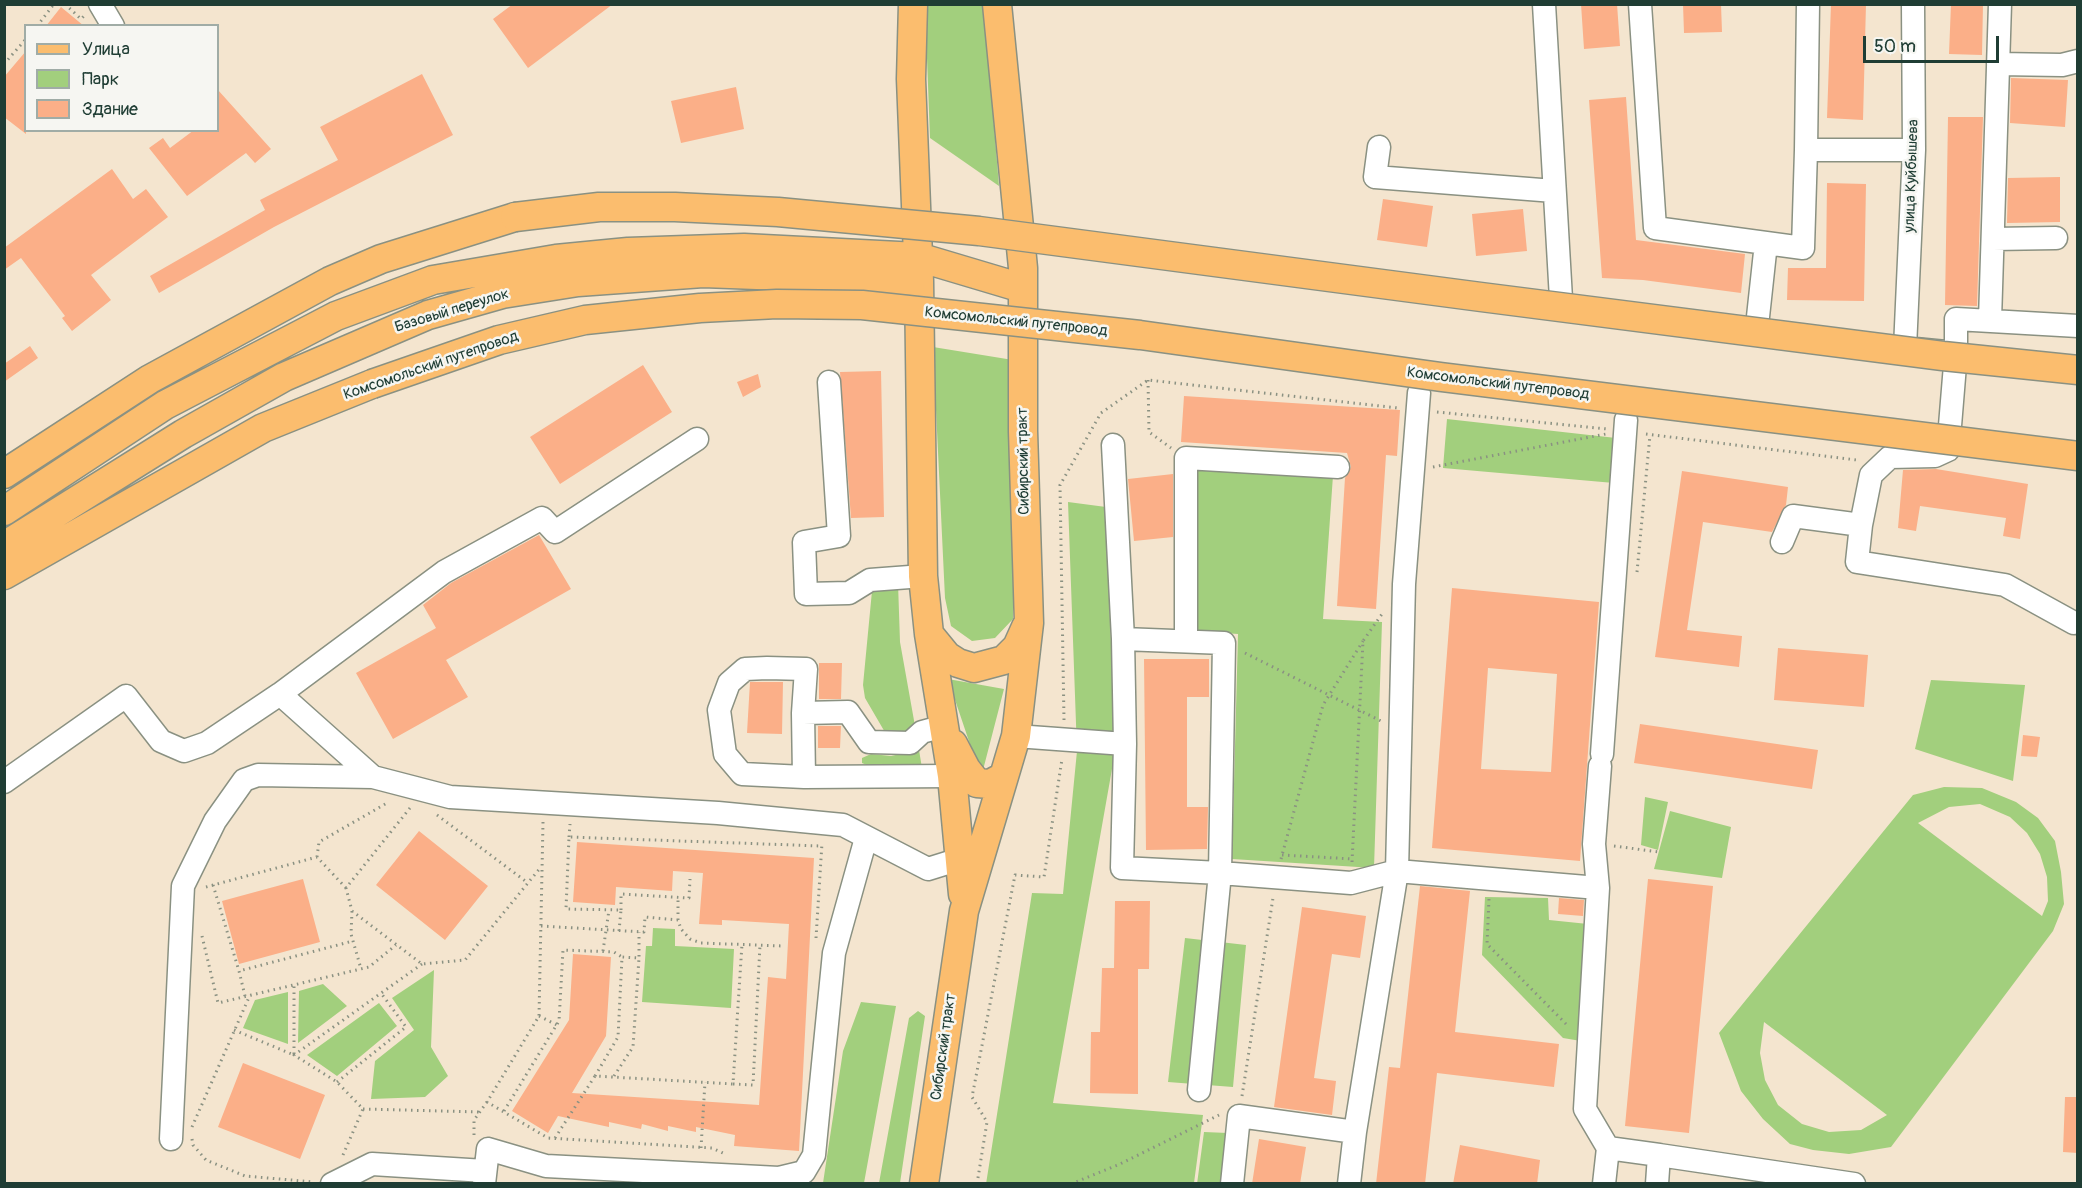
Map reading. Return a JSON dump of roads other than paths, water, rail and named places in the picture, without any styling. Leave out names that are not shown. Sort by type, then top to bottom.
[{"type":"main road","name":"Сибирский тракт","points":[[913,4],[910,65],[918,269],[923,576],[929,634],[952,776],[964,911]]},
{"type":"main road","name":"Сибирский тракт","points":[[924,1184],[964,911],[1016,736],[1029,623],[1019,209],[997,4]]},
{"type":"main road","points":[[4,474],[150,379],[330,281],[381,259],[515,217],[599,207],[675,207],[778,212],[979,231],[1659,320],[2078,370]]},
{"type":"main road","name":"Базовый переулок","points":[[4,511],[165,405],[336,316],[433,280],[555,260],[628,252],[744,248],[918,269]]},
{"type":"main road","points":[[918,269],[1022,288]]},
{"type":"main road","name":"Базовый переулок","points":[[4,546],[183,434],[284,377],[428,315],[492,297],[578,282],[703,273],[918,269]]},
{"type":"main road","name":"Комсомольский путепровод","points":[[4,575],[262,428],[372,384],[500,340],[585,320],[700,308],[777,304],[862,305],[1140,335],[1441,377],[2078,456]]},
{"type":"main road","points":[[929,634],[947,656],[958,663],[974,668],[1004,660],[1017,646],[1029,623]]},
{"type":"main road","points":[[944,726],[966,769],[977,783],[990,784],[1004,777]]},
{"type":"street","points":[[1544,4],[1561,299]]},
{"type":"street","points":[[1640,4],[1655,228],[1803,248],[1808,4]]},
{"type":"street","name":"улица Куйбышева","points":[[1913,4],[1914,150],[1905,348],[1956,353]]},
{"type":"street","points":[[1990,320],[2000,4]]},
{"type":"street","points":[[93,9],[111,24]]},
{"type":"street","points":[[1998,64],[2062,65],[2078,61]]},
{"type":"street","points":[[1379,147],[1375,177],[1554,191]]},
{"type":"street","points":[[1806,150],[1914,150]]},
{"type":"street","points":[[1993,239],[2056,238]]},
{"type":"street","points":[[1757,326],[1766,243]]},
{"type":"street","points":[[2074,623],[2005,585],[1857,562],[1861,525],[1871,475],[1890,457],[1935,456],[1948,450],[1956,353],[1956,319],[2078,326]]},
{"type":"street","points":[[829,382],[839,536],[804,542],[806,594],[849,593],[870,579],[923,576]]},
{"type":"street","points":[[1349,1184],[1355,1132],[1397,871],[1404,584],[1419,401]]},
{"type":"street","points":[[1604,1184],[1608,1148],[1585,1109],[1598,888],[1594,844],[1625,426]]},
{"type":"street","points":[[4,782],[126,696],[161,741],[184,751],[207,743],[280,694],[444,572],[542,518],[555,532],[697,439]]},
{"type":"street","points":[[1113,445],[1123,639],[1125,744],[1122,868],[1351,883],[1397,871],[1598,888]]},
{"type":"street","points":[[1186,641],[1186,458],[1338,467]]},
{"type":"street","points":[[1782,542],[1792,516],[1861,525]]},
{"type":"street","points":[[1123,639],[1224,643],[1220,873],[1199,1090]]},
{"type":"street","points":[[804,777],[803,713],[806,669],[745,669],[729,683],[719,710],[725,754],[742,774],[804,777],[952,776]]},
{"type":"street","points":[[280,694],[373,777]]},
{"type":"street","points":[[803,713],[848,712],[869,742],[910,742],[922,732],[944,726]]},
{"type":"street","points":[[1016,736],[1125,744]]},
{"type":"street","points":[[171,1139],[183,886],[215,821],[244,780],[258,775],[373,777],[450,797],[843,825],[928,869],[960,859]]},
{"type":"street","points":[[332,1184],[372,1164],[486,1168],[546,1166],[779,1178],[804,1172],[814,1155],[834,952],[866,838]]},
{"type":"street","points":[[1232,1184],[1239,1116],[1355,1132]]},
{"type":"street","points":[[1608,1148],[1854,1184]]},
{"type":"street","points":[[1657,1184],[1659,1155]]}]
